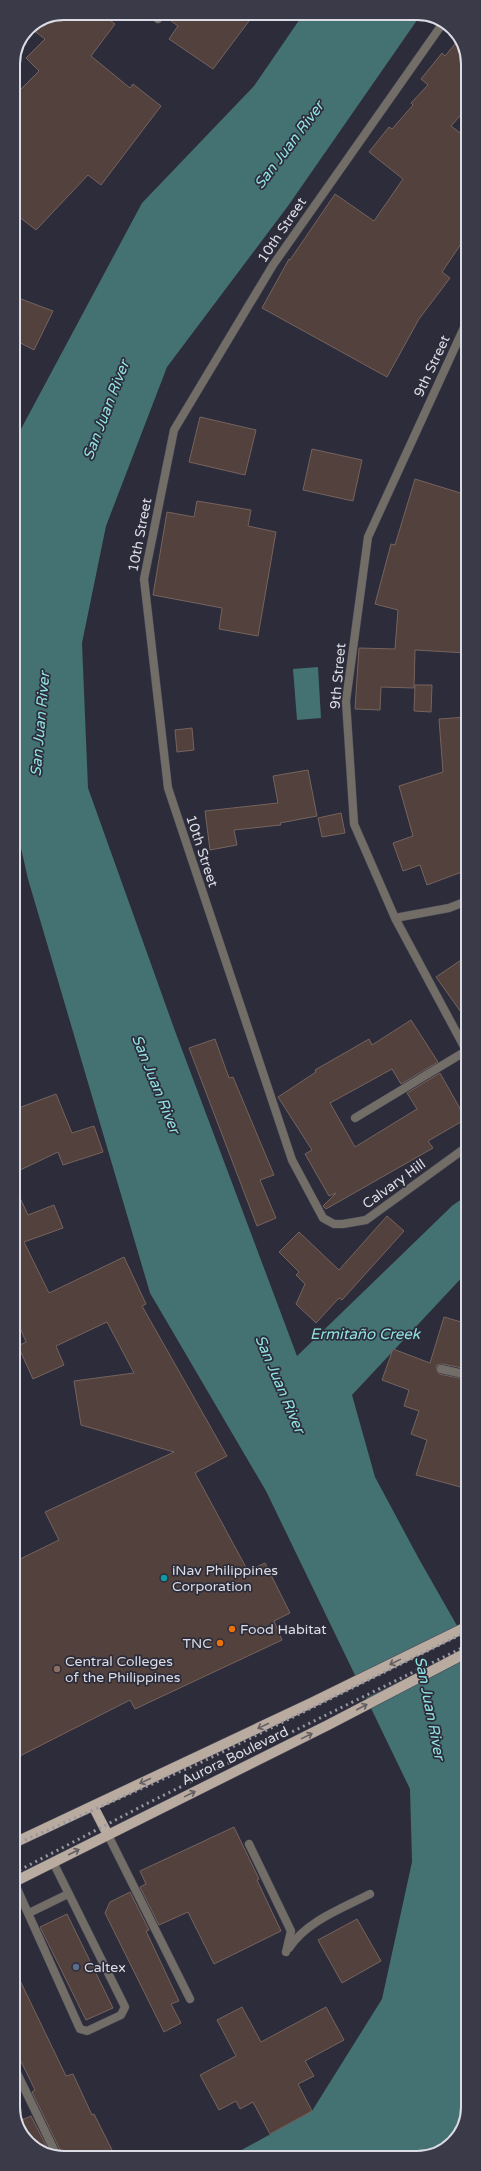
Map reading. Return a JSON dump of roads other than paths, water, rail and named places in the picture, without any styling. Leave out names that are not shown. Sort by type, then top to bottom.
[{"type":"main road","name":"Aurora Boulevard","points":[[20,1840],[311,1703],[461,1629]]},
{"type":"main road","name":"Aurora Boulevard","points":[[20,1879],[328,1725],[461,1656]]},
{"type":"main road","points":[[93,1806],[108,1835]]},
{"type":"street","name":"10th Street","points":[[292,1160],[168,788],[144,580],[174,430],[273,265],[440,27]]},
{"type":"street","name":"9th Street","points":[[461,334],[368,537],[346,701],[354,824],[395,918],[461,1041]]},
{"type":"street","points":[[395,918],[449,908],[461,903]]},
{"type":"street","points":[[355,1118],[461,1056]]},
{"type":"street","name":"Calvary Hill","points":[[292,1160],[323,1218],[334,1224],[351,1224],[366,1220],[461,1151]]},
{"type":"street","points":[[441,1369],[461,1373]]},
{"type":"street","points":[[108,1835],[190,1999]]},
{"type":"street","points":[[249,1844],[291,1931],[286,1952],[297,1936],[307,1927],[370,1894]]},
{"type":"street","points":[[20,1894],[80,2029],[87,2032],[121,2016],[125,2007],[53,1862]]},
{"type":"street","points":[[29,1913],[68,1894]]},
{"type":"street","points":[[20,2079],[54,2150]]},
{"type":"water","points":[[299,20],[417,20],[288,206],[167,367],[106,526],[82,643],[88,788],[175,1031],[297,1356],[453,1205],[461,1200],[461,1278],[352,1395],[375,1477],[461,1633],[461,2107],[459,2121],[450,2136],[444,2142],[434,2148],[417,2151],[240,2151],[312,2111],[382,1999],[412,1862],[410,1789],[266,1491],[150,1293],[28,879],[20,844],[20,431],[142,203],[254,86]]},
{"type":"water","points":[[318,667],[321,718],[297,720],[293,669]]},
{"type":"railway","points":[[20,1842],[204,1761],[461,1634]]},
{"type":"railway","points":[[20,1870],[148,1803],[461,1648]]},
{"type":"place","name":"iNav Philippines Corporation","points":[[164,1578]]},
{"type":"place","name":"Food Habitat","points":[[232,1629]]},
{"type":"place","name":"TNC","points":[[220,1643]]},
{"type":"place","name":"Central Colleges of the Philippines","points":[[57,1669]]},
{"type":"place","name":"Caltex","points":[[76,1967]]},
{"type":"water label","name":"San Juan River","points":[[289,145]]},
{"type":"water label","name":"San Juan River","points":[[106,410]]},
{"type":"water label","name":"San Juan River","points":[[40,724]]},
{"type":"water label","name":"San Juan River","points":[[156,1084]]},
{"type":"water label","name":"Ermitaño Creek","points":[[365,1334]]},
{"type":"water label","name":"San Juan River","points":[[280,1384]]},
{"type":"water label","name":"San Juan River","points":[[430,1708]]}]
